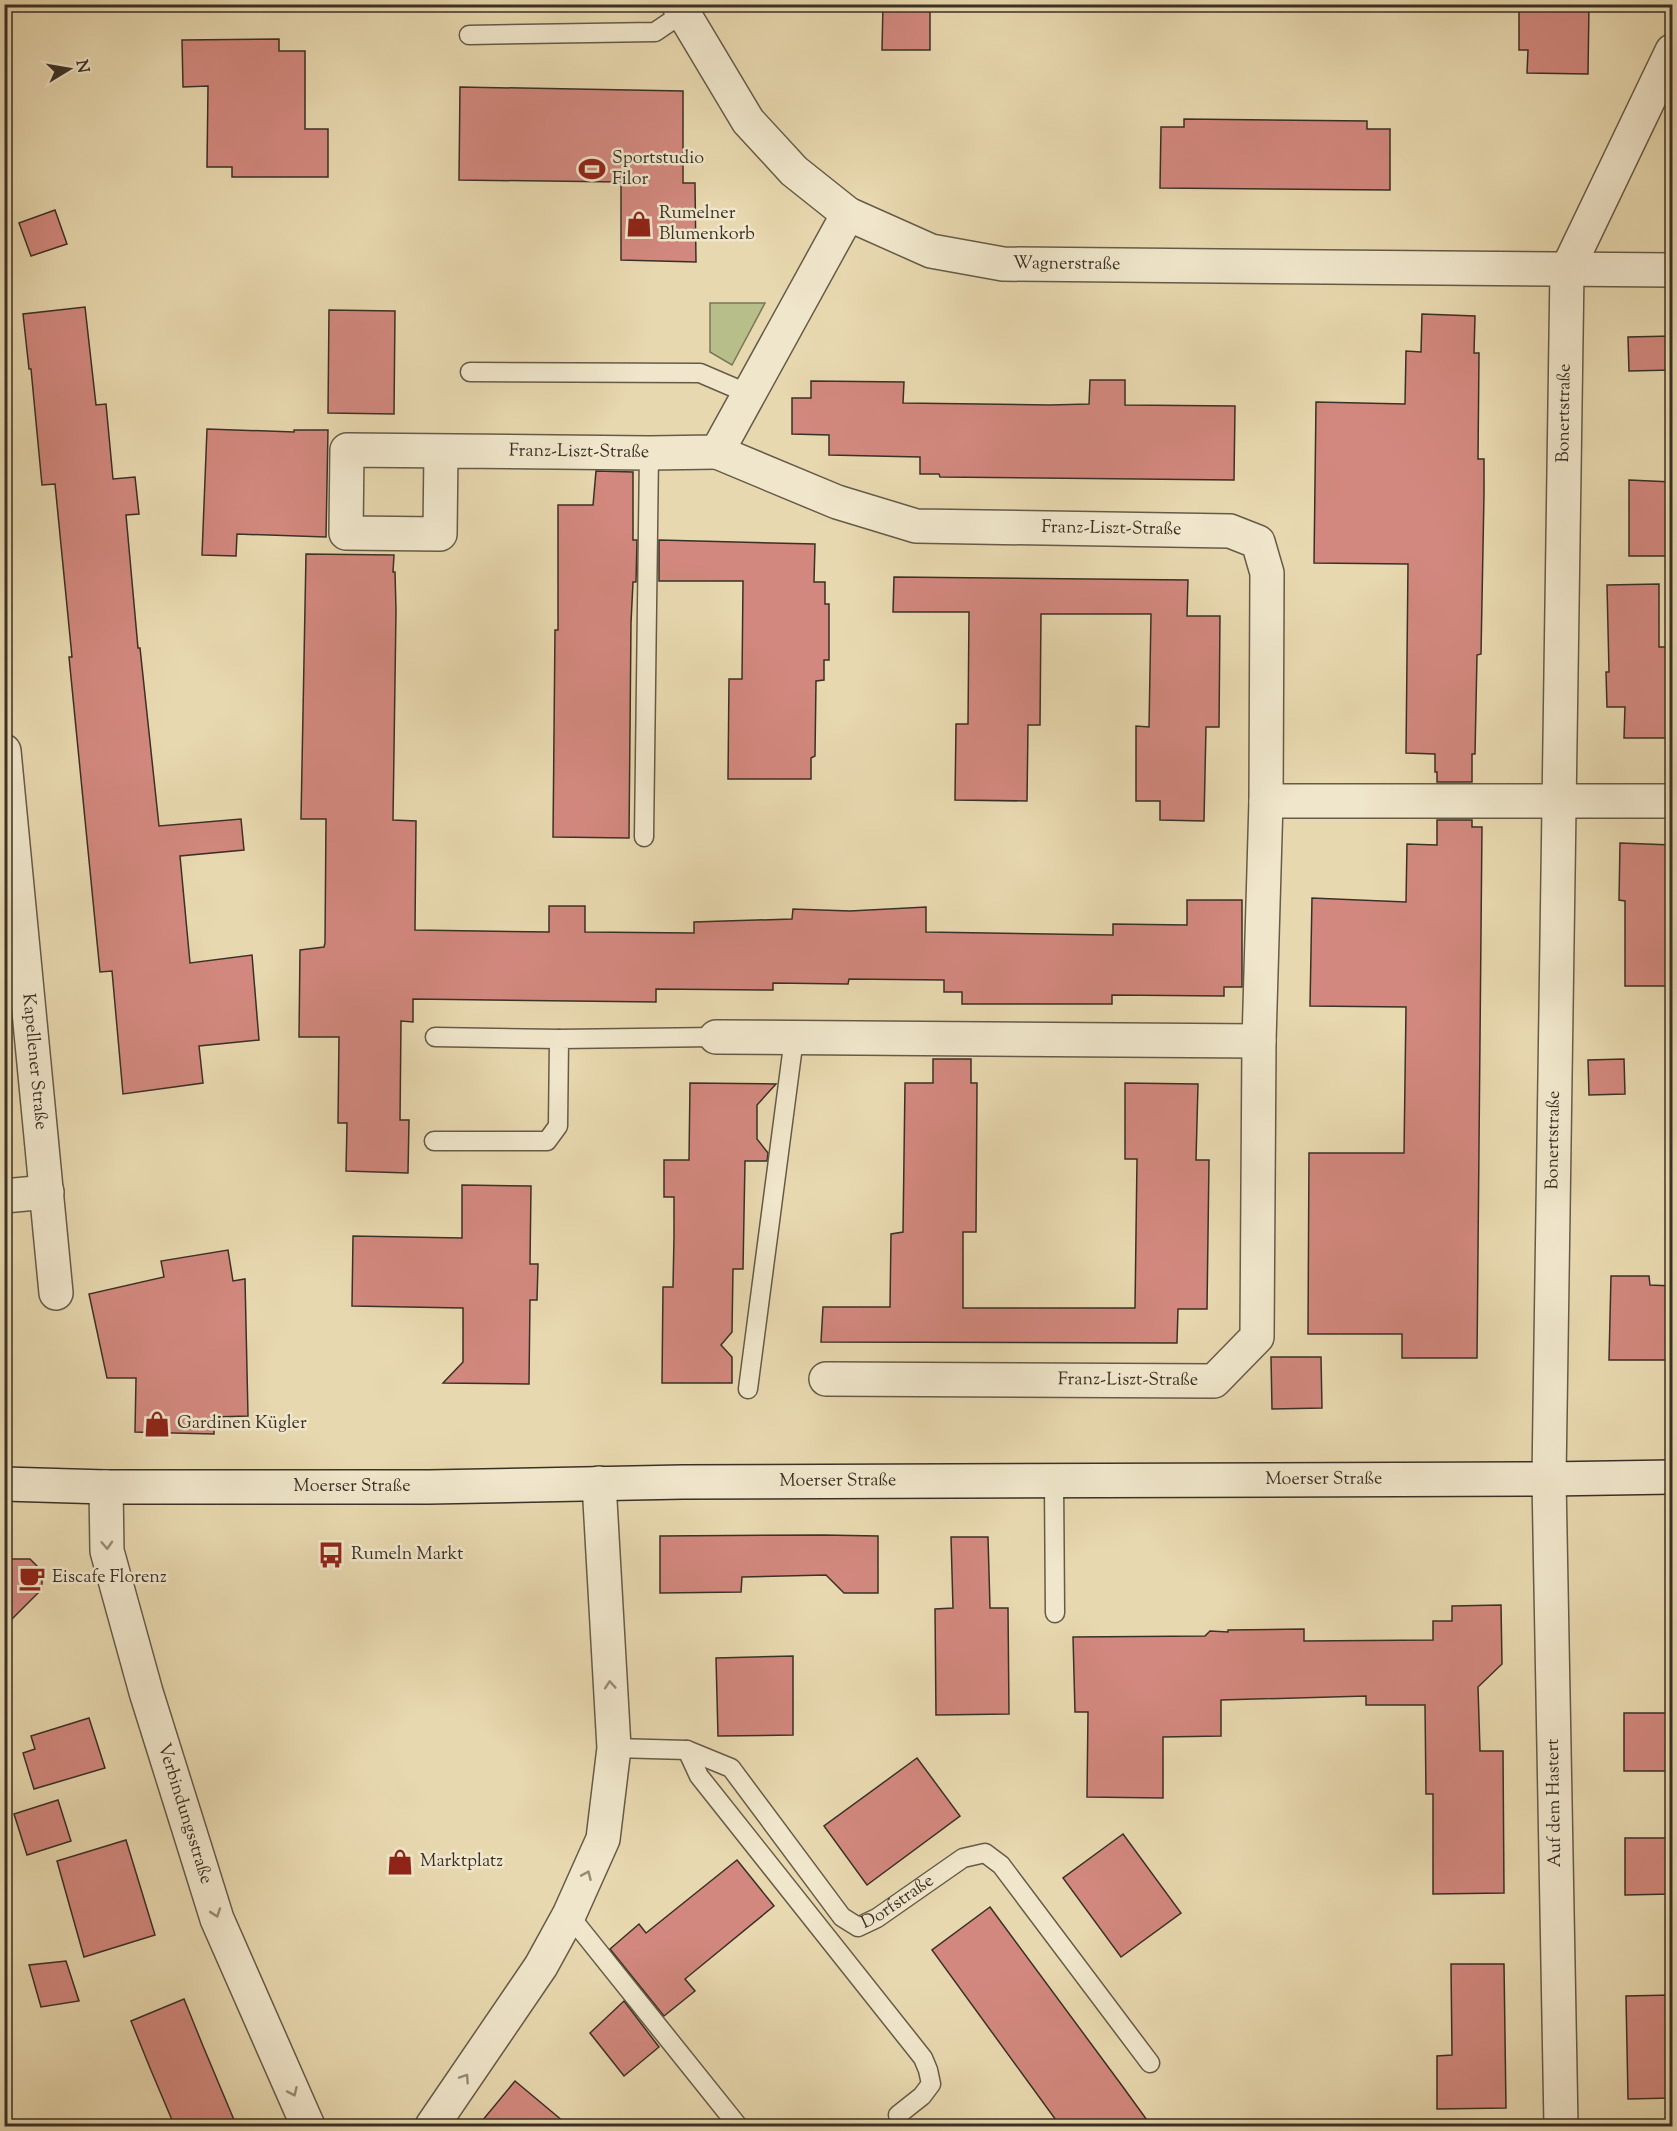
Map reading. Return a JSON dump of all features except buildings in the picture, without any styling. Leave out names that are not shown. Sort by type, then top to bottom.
[{"type":"street","name":"Wagnerstraße","points":[[680,9],[748,121],[794,171],[848,214],[932,251],[1003,264],[1672,270]]},
{"type":"street","name":"Bonertstraße","points":[[1549,1479],[1567,270],[1672,51]]},
{"type":"street","points":[[717,452],[848,214]]},
{"type":"street","name":"Franz-Liszt-Straße","points":[[441,451],[717,452],[837,502],[916,526],[1230,531],[1258,542],[1267,573],[1266,801],[1259,1041],[1257,1337],[1214,1381],[826,1379]]},
{"type":"street","name":"Kapellener Straße","points":[[4,751],[56,1293]]},
{"type":"street","points":[[1266,801],[1672,801]]},
{"type":"street","points":[[716,1037],[1259,1041]]},
{"type":"street","points":[[4,1196],[46,1192]]},
{"type":"street","name":"Moerser Straße","points":[[4,1484],[106,1487],[429,1487],[599,1483],[1672,1477]]},
{"type":"street","name":"Auf dem Hastert","points":[[1549,1479],[1561,2127]]},
{"type":"street","points":[[432,2127],[541,1966],[570,1915],[603,1839],[614,1748],[599,1483]]},
{"type":"street","name":"Verbindungsstraße","points":[[106,1487],[106,1551],[146,1692],[217,1919],[308,2127]]},
{"type":"lane","points":[[469,35],[655,32],[680,9]]},
{"type":"lane","points":[[470,372],[700,373],[749,394]]},
{"type":"lane","points":[[644,837],[649,453]]},
{"type":"lane","points":[[435,1037],[559,1039],[716,1037]]},
{"type":"lane","points":[[748,1389],[794,1038]]},
{"type":"lane","points":[[434,1141],[547,1141],[558,1126],[559,1039]]},
{"type":"lane","points":[[1053,1481],[1055,1613]]},
{"type":"lane","name":"Dorfstraße","points":[[614,1748],[687,1750],[731,1768],[842,1917],[858,1927],[877,1918],[963,1858],[985,1853],[1001,1865],[1150,2063]]},
{"type":"lane","points":[[687,1750],[699,1776],[922,2058],[931,2084],[922,2096],[898,2115]]},
{"type":"lane","points":[[570,1915],[738,2127]]},
{"type":"green space","points":[[710,303],[765,303],[732,365],[710,352]]},
{"type":"place","name":"Sportstudio Filor","points":[[592,169]]},
{"type":"place","name":"Rumelner Blumenkorb","points":[[639,224]]},
{"type":"place","name":"Gardinen Kügler","points":[[157,1424]]},
{"type":"place","name":"Rumeln Markt","points":[[331,1555]]},
{"type":"place","name":"Eiscafe Florenz","points":[[32,1578]]},
{"type":"place","name":"Marktplatz","points":[[400,1862]]}]
